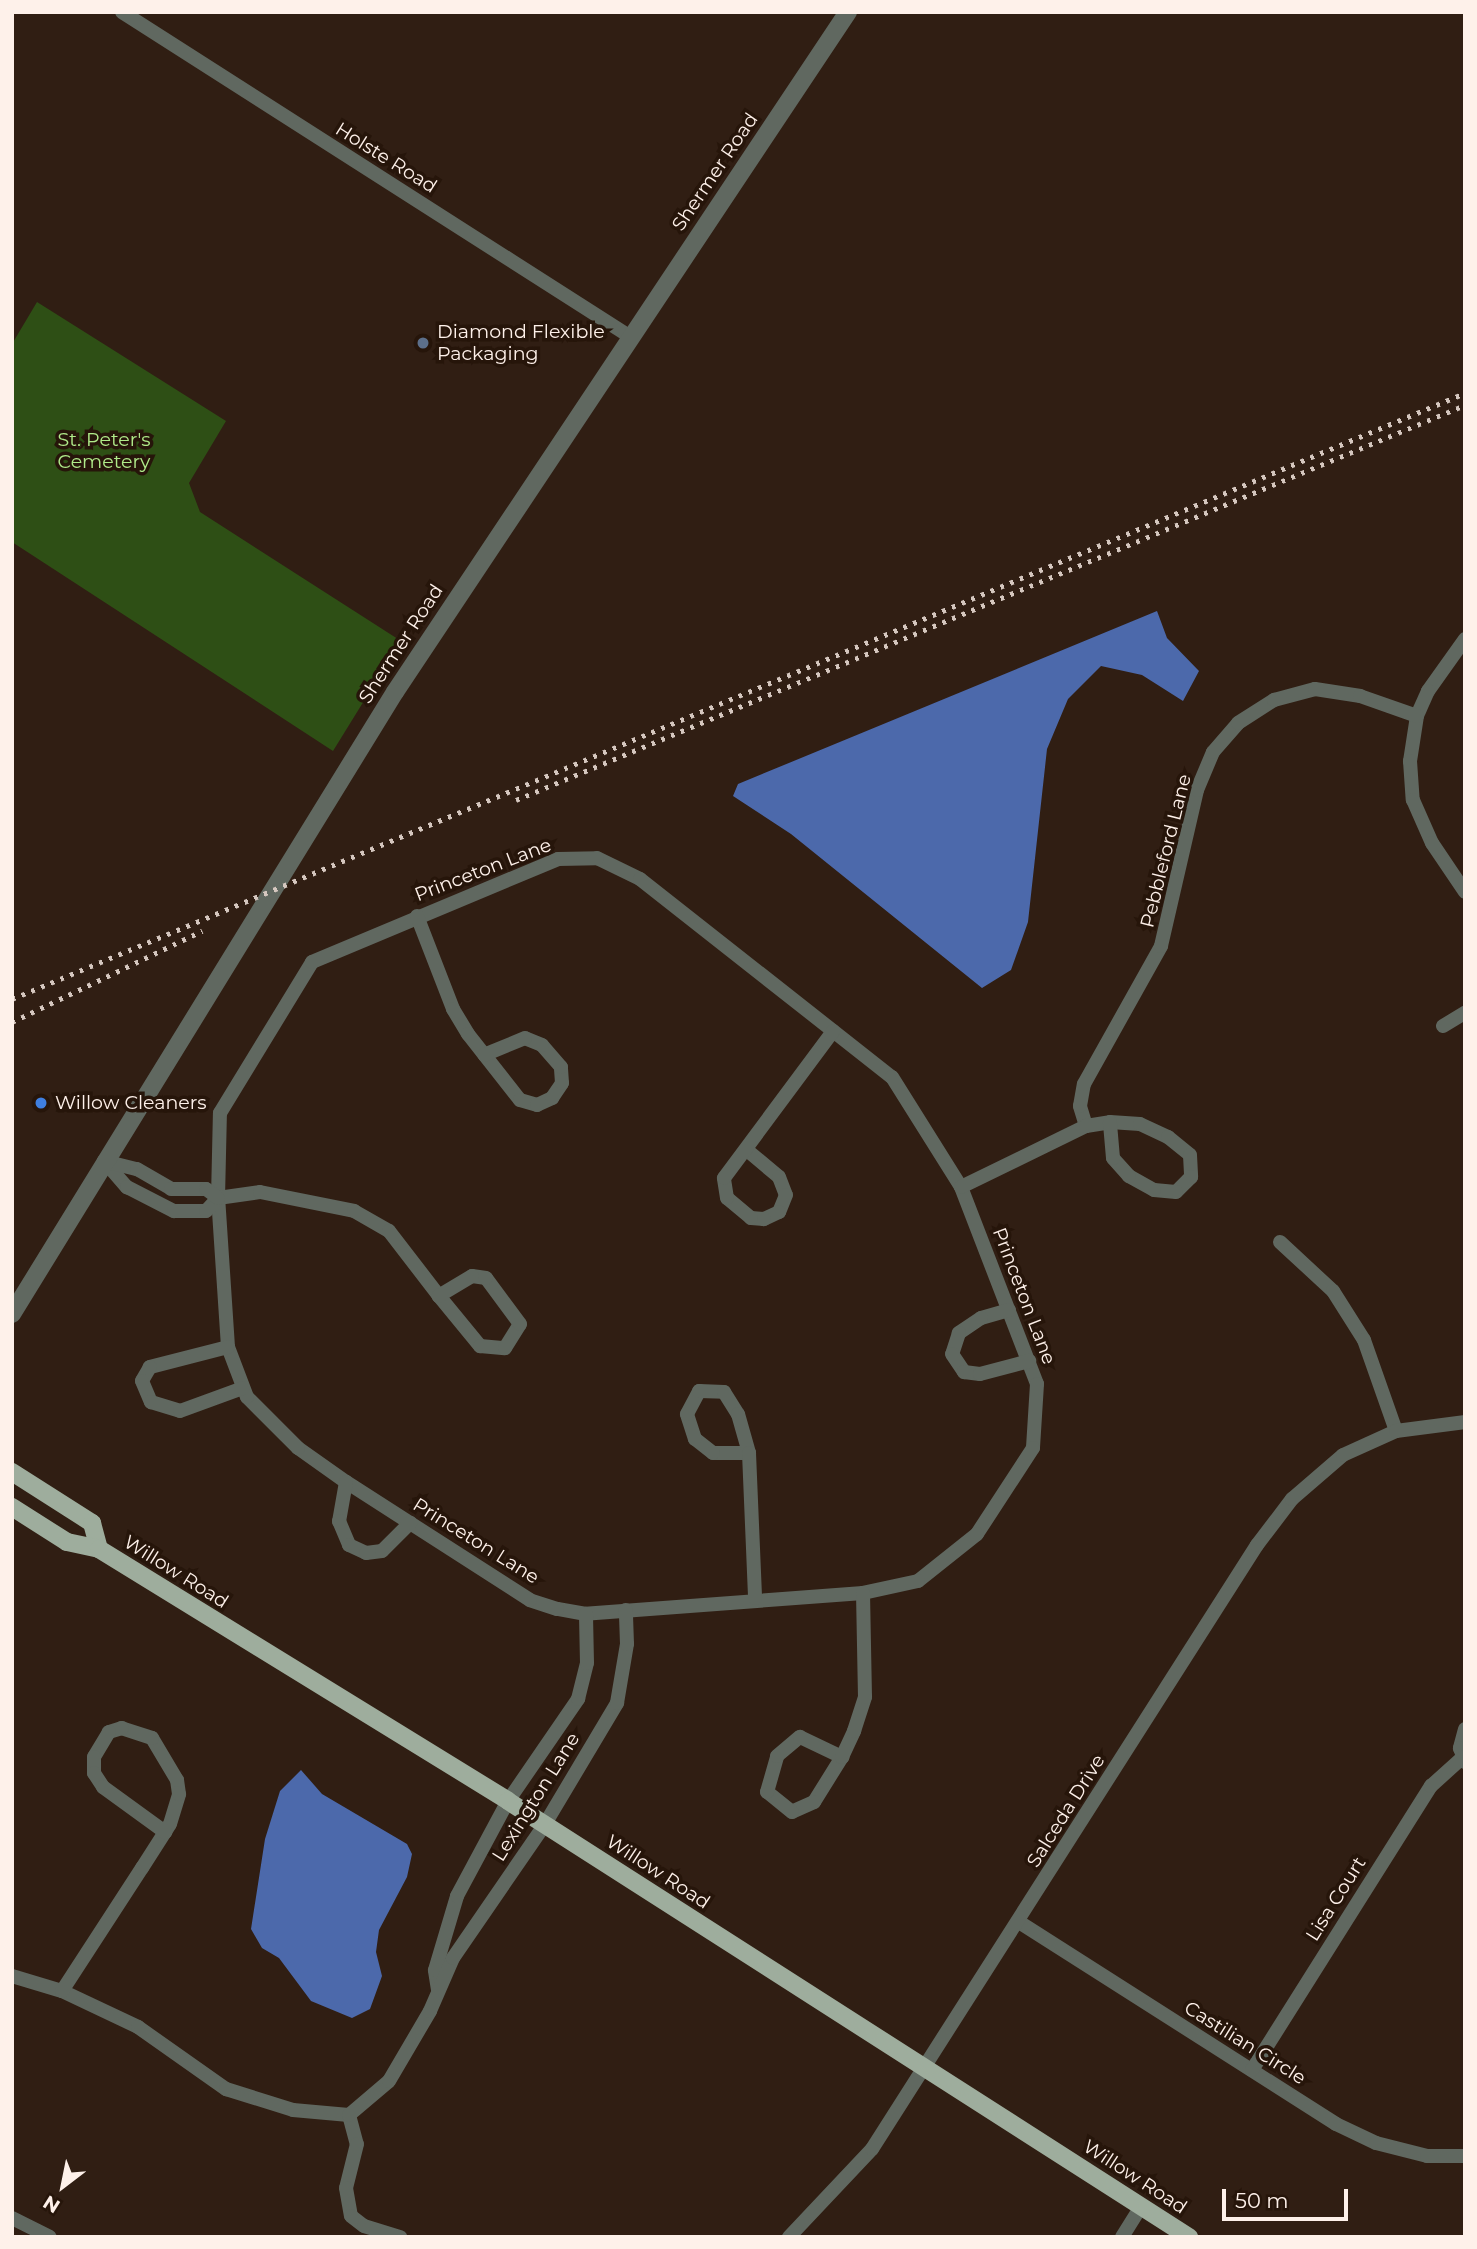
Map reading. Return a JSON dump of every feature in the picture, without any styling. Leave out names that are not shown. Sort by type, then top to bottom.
[{"type":"main road","name":"Willow Road","points":[[12,1472],[92,1523],[99,1549]]},
{"type":"main road","name":"Willow Road","points":[[12,1507],[67,1542],[99,1549],[508,1801],[1189,2237]]},
{"type":"street","name":"Holste Road","points":[[122,12],[629,336]]},
{"type":"street","name":"Shermer Road","points":[[12,1314],[395,692],[629,336],[848,12]]},
{"type":"street","points":[[1465,639],[1445,663],[1417,716],[1410,761],[1413,800],[1432,843],[1465,892]]},
{"type":"street","name":"Pebbleford Lane","points":[[1086,1126],[1080,1106],[1084,1084],[1161,946],[1197,790],[1213,752],[1238,723],[1274,700],[1315,689],[1360,696],[1417,716]]},
{"type":"street","name":"Princeton Lane","points":[[597,858],[640,878],[833,1031],[892,1077],[961,1187],[1037,1384],[1032,1448],[977,1534],[918,1581],[863,1593],[755,1598],[586,1614],[530,1600],[346,1482],[298,1448],[247,1397],[228,1347],[218,1198],[220,1113],[312,962],[558,859],[597,858]]},
{"type":"street","points":[[417,916],[453,1009],[484,1055],[520,1100],[537,1105],[552,1098],[562,1083],[561,1068],[548,1052],[524,1038],[484,1055]]},
{"type":"street","points":[[1443,1026],[1465,1013]]},
{"type":"street","points":[[748,1150],[779,1177],[786,1195],[779,1212],[764,1219],[751,1218],[727,1198],[724,1178],[748,1150],[833,1031]]},
{"type":"street","points":[[961,1187],[1086,1126],[1110,1122],[1140,1124],[1168,1138],[1190,1156],[1191,1177],[1175,1192],[1154,1190],[1129,1176],[1113,1158],[1110,1122]]},
{"type":"street","points":[[104,1161],[137,1169],[171,1189],[205,1189],[218,1198]]},
{"type":"street","points":[[104,1161],[127,1187],[161,1207],[206,1211],[218,1198],[260,1192],[354,1211],[389,1231],[439,1296],[480,1346],[505,1348],[520,1324],[486,1278],[472,1276],[439,1296]]},
{"type":"street","points":[[1280,1242],[1334,1292],[1364,1340],[1396,1431]]},
{"type":"street","points":[[1009,1310],[981,1318],[959,1333],[952,1354],[964,1372],[980,1374],[1029,1361]]},
{"type":"street","points":[[228,1347],[150,1367],[142,1381],[151,1402],[180,1411],[243,1388]]},
{"type":"street","points":[[749,1454],[713,1453],[695,1439],[687,1414],[699,1391],[715,1389],[729,1397],[749,1454],[755,1598]]},
{"type":"street","name":"Salceda Drive","points":[[789,2237],[872,2149],[921,2065],[1019,1922],[1257,1545],[1292,1499],[1343,1455],[1396,1431],[1465,1422]]},
{"type":"street","points":[[346,1482],[339,1521],[349,1545],[366,1553],[382,1550],[410,1523]]},
{"type":"street","points":[[842,1757],[800,1737],[777,1756],[767,1792],[792,1812],[814,1802],[842,1757],[865,1697],[863,1593]]},
{"type":"street","name":"Lexington Lane","points":[[349,2115],[389,2081],[439,1992],[453,1958],[476,1921],[545,1825],[617,1703],[627,1644],[626,1610]]},
{"type":"street","name":"Lexington Lane","points":[[439,1992],[435,1970],[453,1909],[508,1801],[578,1699],[587,1662],[586,1614]]},
{"type":"street","points":[[62,1991],[165,1832],[179,1794],[162,1749],[152,1738],[122,1728],[109,1732],[94,1757],[94,1773],[103,1787],[165,1832]]},
{"type":"street","name":"Lisa Court","points":[[1252,2070],[1431,1786],[1464,1760],[1465,1729]]},
{"type":"street","points":[[453,1909],[476,1921]]},
{"type":"street","name":"Castilian Circle","points":[[1019,1922],[1336,2124],[1376,2143],[1427,2156],[1465,2156]]},
{"type":"street","points":[[12,1976],[62,1991],[138,2027],[226,2089],[293,2110],[349,2115],[357,2144],[346,2188],[351,2216],[364,2226],[400,2237]]},
{"type":"street","points":[[1122,2237],[1141,2206]]},
{"type":"street","points":[[12,2218],[50,2237]]},
{"type":"green space","name":"St. Peter's Cemetery","points":[[37,302],[226,421],[189,483],[200,512],[401,641],[333,751],[12,542],[12,344]]},
{"type":"water","points":[[1157,611],[1167,638],[1199,671],[1183,701],[1142,675],[1101,666],[1068,699],[1047,749],[1028,922],[1011,970],[982,988],[791,834],[733,796],[738,784]]},
{"type":"water","points":[[301,1770],[322,1794],[407,1844],[412,1854],[407,1877],[379,1930],[376,1952],[382,1976],[370,2009],[352,2018],[311,2001],[279,1958],[262,1948],[251,1929],[265,1839],[280,1791]]},
{"type":"railway","points":[[12,999],[1465,393]]},
{"type":"railway","points":[[516,800],[1465,405]]},
{"type":"railway","points":[[12,1022],[202,931]]},
{"type":"place","name":"Diamond Flexible Packaging","points":[[423,343]]},
{"type":"place","name":"Willow Cleaners","points":[[41,1103]]}]
